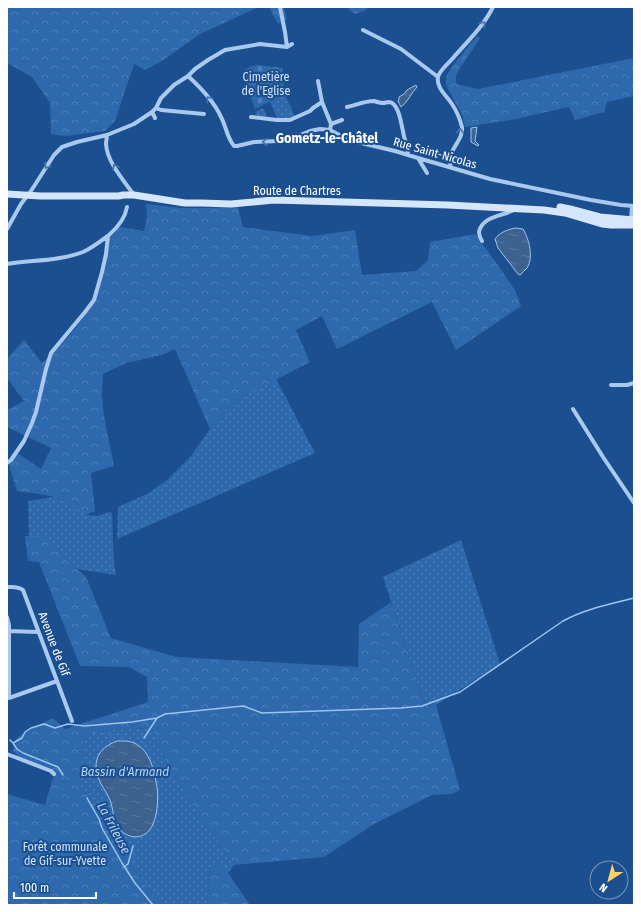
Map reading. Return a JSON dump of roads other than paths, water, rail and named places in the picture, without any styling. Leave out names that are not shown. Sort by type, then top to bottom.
[{"type":"main road","name":"Route de Chartres","points":[[7,190],[30,193]]},
{"type":"main road","name":"Route de Chartres","points":[[7,194],[134,195],[184,203],[231,204],[274,200],[516,207],[556,206],[632,223]]},
{"type":"street","points":[[280,7],[287,47]]},
{"type":"street","points":[[450,168],[453,152],[461,136],[462,127],[452,103],[438,84],[438,77],[447,64],[481,26],[493,7]]},
{"type":"street","points":[[363,30],[401,48],[438,77]]},
{"type":"street","points":[[7,229],[21,204],[30,193],[54,155],[62,147],[107,135],[134,124],[152,112],[156,108],[161,98],[174,85],[208,60],[226,50],[260,44],[287,47],[292,44]]},
{"type":"street","points":[[188,76],[201,88],[217,109],[234,146],[254,142],[278,141],[293,138],[310,131],[320,129],[330,130],[331,124],[322,102],[318,81]]},
{"type":"street","points":[[347,107],[376,101],[392,103],[400,116],[404,138],[408,148],[408,155]]},
{"type":"street","points":[[251,117],[290,120],[310,111],[322,102]]},
{"type":"street","points":[[156,108],[161,110],[204,114]]},
{"type":"street","points":[[152,112],[155,118]]},
{"type":"street","points":[[331,124],[342,120]]},
{"type":"street","name":"Rue Saint-Nicolas","points":[[330,130],[349,140],[395,151],[450,168],[533,188],[591,200],[633,206]]},
{"type":"street","points":[[107,135],[106,145],[108,156],[116,171],[134,195]]},
{"type":"street","points":[[418,158],[428,172]]},
{"type":"street","points":[[632,223],[633,206]]},
{"type":"street","points":[[7,264],[52,259],[87,250],[108,236],[119,224],[126,207]]},
{"type":"street","points":[[482,241],[479,237],[480,228],[486,220],[494,216],[513,211],[516,207]]},
{"type":"street","points":[[7,463],[12,460],[24,441],[32,423],[46,369],[52,353],[94,300],[106,254],[108,236]]},
{"type":"street","points":[[612,385],[634,384]]},
{"type":"street","points":[[573,409],[634,503]]},
{"type":"street","name":"Avenue de Gif","points":[[7,587],[17,587],[23,590],[72,721]]},
{"type":"street","points":[[7,618],[9,626],[9,698],[57,681]]},
{"type":"street","points":[[8,631],[38,632]]},
{"type":"street","points":[[7,754],[51,771],[54,774]]},
{"type":"water","points":[[416,85],[417,87],[406,103],[401,107],[398,101],[399,97]]},
{"type":"water","points":[[477,127],[475,141],[479,145],[478,146],[471,142],[471,128]]},
{"type":"water","points":[[515,228],[523,229],[530,248],[529,264],[520,275],[498,248],[495,239],[501,233]]},
{"type":"water","name":"Bassin d'Armand","points":[[117,741],[133,743],[144,750],[151,762],[155,775],[158,797],[157,809],[153,824],[143,835],[135,837],[126,834],[118,828],[115,822],[110,800],[101,784],[96,770],[97,758],[100,753],[104,748]]},
{"type":"waterway","points":[[10,740],[13,743],[22,738],[25,732],[31,728],[44,724],[55,728],[68,724],[84,726],[132,722],[157,718],[165,714],[243,706],[262,713],[422,706],[460,692],[563,621],[589,610],[634,598]]},
{"type":"waterway","points":[[144,738],[157,718]]},
{"type":"waterway","name":"La Frileuse","points":[[13,743],[17,749],[23,753],[58,767],[63,775]]},
{"type":"waterway","name":"La Frileuse","points":[[87,798],[122,863],[135,883],[153,905]]},
{"type":"waterway","name":"La Frileuse","points":[[124,867],[128,864],[133,846]]},
{"type":"district","name":"Gometz-le-Châtel","points":[[327,138]]},
{"type":"park label","name":"Cimetière de l'Eglise","points":[[266,84]]},
{"type":"park label","name":"Forêt communale de Gif-sur-Yvette","points":[[65,854]]}]
